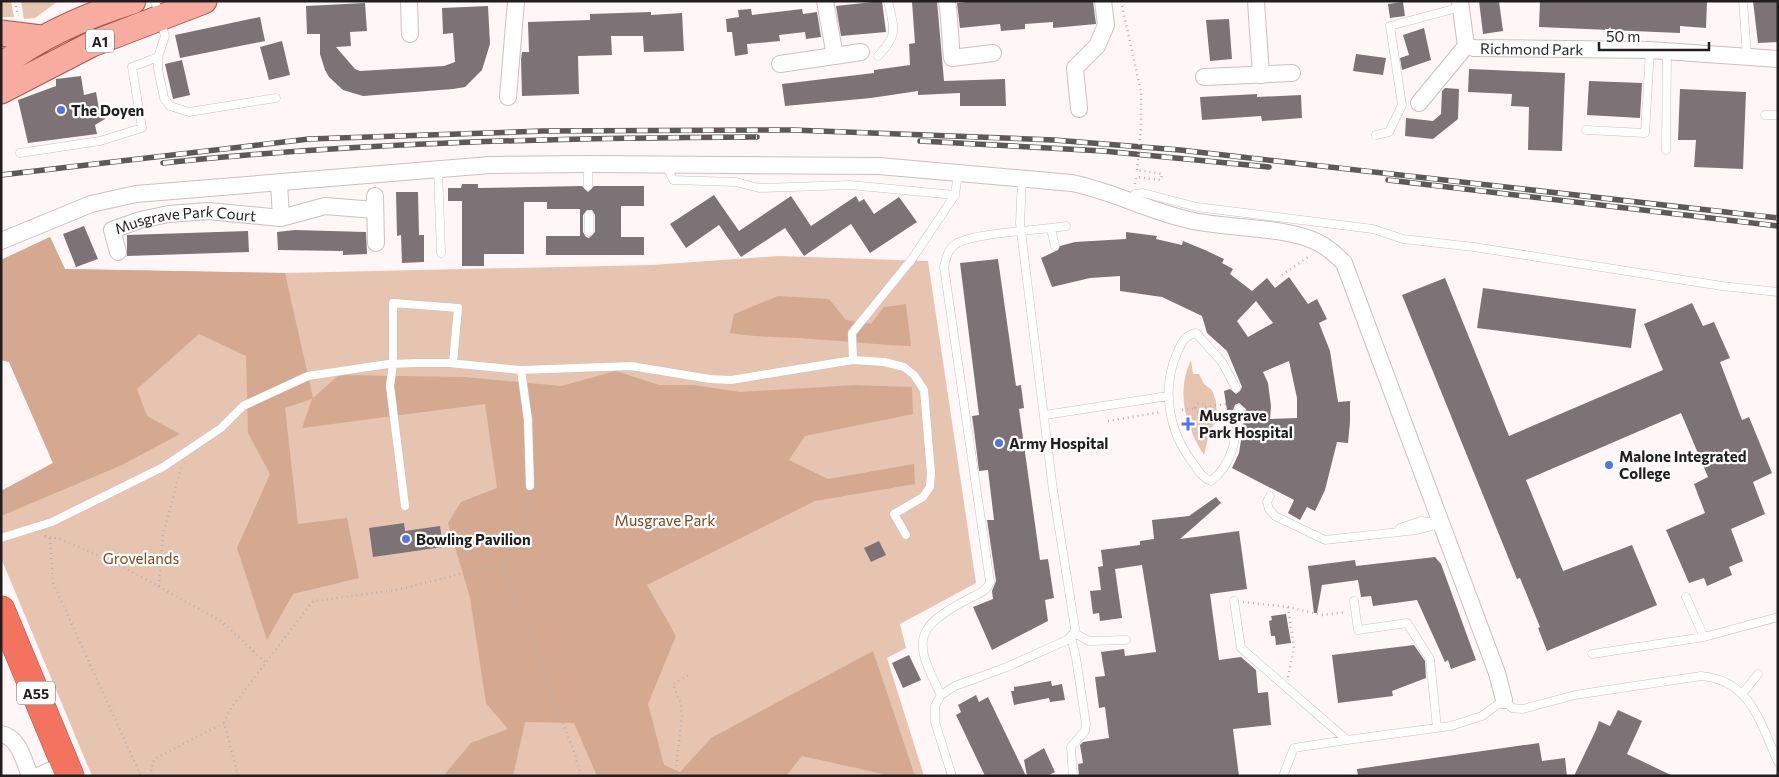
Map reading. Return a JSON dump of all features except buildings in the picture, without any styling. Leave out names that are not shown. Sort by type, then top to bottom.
[{"type":"highway","name":"A55","points":[[1,610],[68,770]]},
{"type":"main road","name":"A1","points":[[7,56],[89,15],[133,1]]},
{"type":"main road","name":"A1","points":[[1,91],[158,9],[204,1]]},
{"type":"main road","points":[[10,25],[41,38]]},
{"type":"main road","name":"A1","points":[[7,56],[36,58],[79,39],[92,44]]},
{"type":"street","points":[[408,1],[410,34]]},
{"type":"street","points":[[508,98],[516,1]]},
{"type":"street","points":[[825,1],[835,56]]},
{"type":"street","points":[[947,1],[952,58],[993,53]]},
{"type":"street","points":[[1079,108],[1075,68],[1097,46],[1106,25],[1103,1]]},
{"type":"street","points":[[1256,1],[1261,75]]},
{"type":"street","points":[[1419,103],[1466,46],[1460,4]]},
{"type":"street","name":"Richmond Park","points":[[1466,46],[1474,48],[1650,50],[1778,59]]},
{"type":"street","points":[[780,64],[861,52]]},
{"type":"street","points":[[1204,78],[1292,74]]},
{"type":"street","points":[[1,242],[91,204],[136,194],[490,165],[666,163],[879,166],[1082,185],[1191,221],[1294,235],[1324,246],[1344,263],[1497,673],[1504,700]]},
{"type":"street","name":"Musgrave Park Court","points":[[279,183],[281,218]]},
{"type":"street","name":"Musgrave Park Court","points":[[118,252],[112,230],[154,216],[208,211],[281,218],[325,206],[375,203],[376,243]]},
{"type":"street","points":[[1,734],[7,735],[17,744],[30,776]]},
{"type":"street","points":[[38,776],[68,770]]},
{"type":"lane","points":[[878,56],[893,37],[894,29],[888,1]]},
{"type":"lane","points":[[1743,1],[1748,56]]},
{"type":"lane","points":[[1376,135],[1389,132],[1402,105],[1390,26],[1460,4]]},
{"type":"lane","points":[[158,9],[165,36],[158,57],[158,69],[164,98],[170,106],[177,110],[189,112],[276,98]]},
{"type":"lane","points":[[1586,130],[1645,133],[1650,50]]},
{"type":"lane","points":[[1666,150],[1667,52]]},
{"type":"lane","points":[[20,153],[100,141],[142,128],[132,68],[158,57]]},
{"type":"lane","points":[[1765,115],[1778,115]]},
{"type":"lane","points":[[666,163],[673,180],[736,182],[759,188],[850,185],[955,195]]},
{"type":"lane","points":[[588,164],[588,186]]},
{"type":"lane","points":[[438,170],[441,253]]},
{"type":"lane","points":[[853,360],[852,333],[912,259],[955,195],[958,173]]},
{"type":"lane","points":[[1022,179],[1021,232],[1053,490],[1076,623],[1072,635],[1086,724],[1085,731],[1071,747],[1072,776]]},
{"type":"lane","points":[[1127,201],[1135,194],[1142,193],[1197,207],[1372,229],[1403,239],[1474,247],[1722,286],[1778,292]]},
{"type":"lane","points":[[589,215],[589,232]]},
{"type":"lane","points":[[941,695],[923,657],[922,641],[925,632],[942,612],[984,590],[990,582],[944,267],[948,250],[957,242],[1066,226]]},
{"type":"lane","points":[[1051,229],[1055,246]]},
{"type":"lane","points":[[405,506],[390,386],[393,364],[392,303],[458,308],[453,363]]},
{"type":"lane","points":[[1236,388],[1222,362],[1196,333],[1190,334],[1182,340],[1170,374],[1169,411],[1184,451],[1205,478],[1211,481],[1227,465],[1234,445],[1239,409]]},
{"type":"lane","points":[[1,538],[52,522],[163,467],[221,428],[243,406],[308,376],[393,364],[453,363],[521,370],[631,366],[710,379],[731,380],[853,360],[884,362],[904,367],[914,375],[924,390],[932,473],[930,486],[923,497],[894,514],[906,535]]},
{"type":"lane","points":[[521,370],[528,420],[530,486]]},
{"type":"lane","points":[[1045,415],[1168,396]]},
{"type":"lane","points":[[1270,496],[1267,502],[1268,509],[1275,516],[1325,540],[1391,531],[1421,521],[1440,524]]},
{"type":"lane","points":[[1686,597],[1704,637]]},
{"type":"lane","points":[[1234,601],[1241,648],[1347,740]]},
{"type":"lane","points":[[1354,601],[1358,630],[1407,623],[1430,659],[1437,728]]},
{"type":"lane","points":[[1592,654],[1704,637],[1778,617]]},
{"type":"lane","points":[[952,776],[935,722],[935,706],[941,695],[955,686],[1007,667],[1072,635],[1088,641],[1126,640]]},
{"type":"lane","points":[[1743,693],[1758,674]]},
{"type":"lane","points":[[1283,776],[1294,748],[1437,728],[1482,716],[1504,700],[1512,708],[1523,709],[1575,695],[1701,676],[1720,679],[1743,693],[1751,705],[1778,762]]},
{"type":"path","points":[[10,25],[15,1]]},
{"type":"path","points":[[1121,1],[1141,92],[1141,128],[1137,170],[1162,174],[1161,180],[1136,176],[1135,184]]},
{"type":"path","points":[[1282,275],[1324,246]]},
{"type":"path","points":[[1205,407],[1202,413],[1196,408],[1200,403],[1205,407],[1226,404]]},
{"type":"path","points":[[1108,421],[1169,411]]},
{"type":"path","points":[[159,586],[163,534],[182,464],[179,456]]},
{"type":"path","points":[[150,776],[154,759],[224,723],[231,708],[313,601],[397,590],[503,563],[520,543],[529,507],[530,486]]},
{"type":"path","points":[[30,528],[50,538],[60,539],[116,563],[221,621],[266,663]]},
{"type":"path","points":[[50,538],[53,584],[142,776]]},
{"type":"path","points":[[503,563],[575,755],[581,776]]},
{"type":"path","points":[[1234,601],[1288,607],[1322,615],[1355,611]]},
{"type":"path","points":[[1286,687],[1294,648],[1288,607]]},
{"type":"path","points":[[675,776],[682,716],[681,705],[673,684],[689,675]]},
{"type":"path","points":[[224,723],[238,776]]},
{"type":"green space","points":[[1,1],[11,1],[14,17],[1,17]]},
{"type":"green space","points":[[21,1],[58,1],[35,18],[24,19]]},
{"type":"green space","name":"Musgrave Park","points":[[50,237],[65,269],[285,273],[652,265],[778,256],[928,261],[976,583],[900,624],[906,648],[887,658],[924,776],[92,776],[1,558],[1,491],[53,463],[9,362],[1,360],[1,260]]},
{"type":"green space","points":[[50,237],[65,269],[285,273],[313,398],[339,375],[464,377],[561,386],[616,371],[659,385],[694,385],[740,392],[855,385],[912,387],[913,414],[805,436],[789,460],[828,479],[914,464],[915,484],[815,501],[647,585],[676,636],[648,704],[664,765],[680,772],[711,738],[873,651],[915,776],[884,776],[883,774],[802,756],[786,776],[597,776],[574,723],[525,722],[513,776],[443,776],[471,743],[508,729],[486,703],[470,598],[448,523],[461,502],[497,488],[485,404],[302,428],[312,399],[285,408],[298,524],[347,518],[359,578],[293,594],[267,640],[237,548],[270,474],[248,433],[246,356],[199,334],[137,389],[147,416],[180,434],[122,465],[1,516],[1,491],[53,463],[9,362],[1,360],[1,260]]},
{"type":"green space","points":[[778,296],[829,299],[846,320],[871,324],[884,307],[906,304],[911,346],[750,336],[730,333],[734,314]]},
{"type":"green space","points":[[1191,360],[1193,374],[1199,374],[1204,384],[1212,390],[1216,401],[1217,420],[1210,430],[1204,455],[1192,432],[1185,409],[1184,384]]},
{"type":"railway","points":[[1,175],[309,139],[543,131],[793,130],[1054,140],[1180,150],[1778,218]]},
{"type":"railway","points":[[163,163],[312,150],[460,142],[757,137]]},
{"type":"railway","points":[[920,141],[1103,151],[1269,167]]},
{"type":"railway","points":[[1388,180],[1778,226]]},
{"type":"place","name":"The Doyen","points":[[61,110]]},
{"type":"place","name":"Musgrave Park Hospital","points":[[1188,424]]},
{"type":"place","name":"Army Hospital","points":[[999,443]]},
{"type":"place","name":"Malone Integrated College","points":[[1609,465]]},
{"type":"place","name":"Bowling Pavilion","points":[[406,539]]},
{"type":"park label","name":"Grovelands","points":[[141,558]]}]
